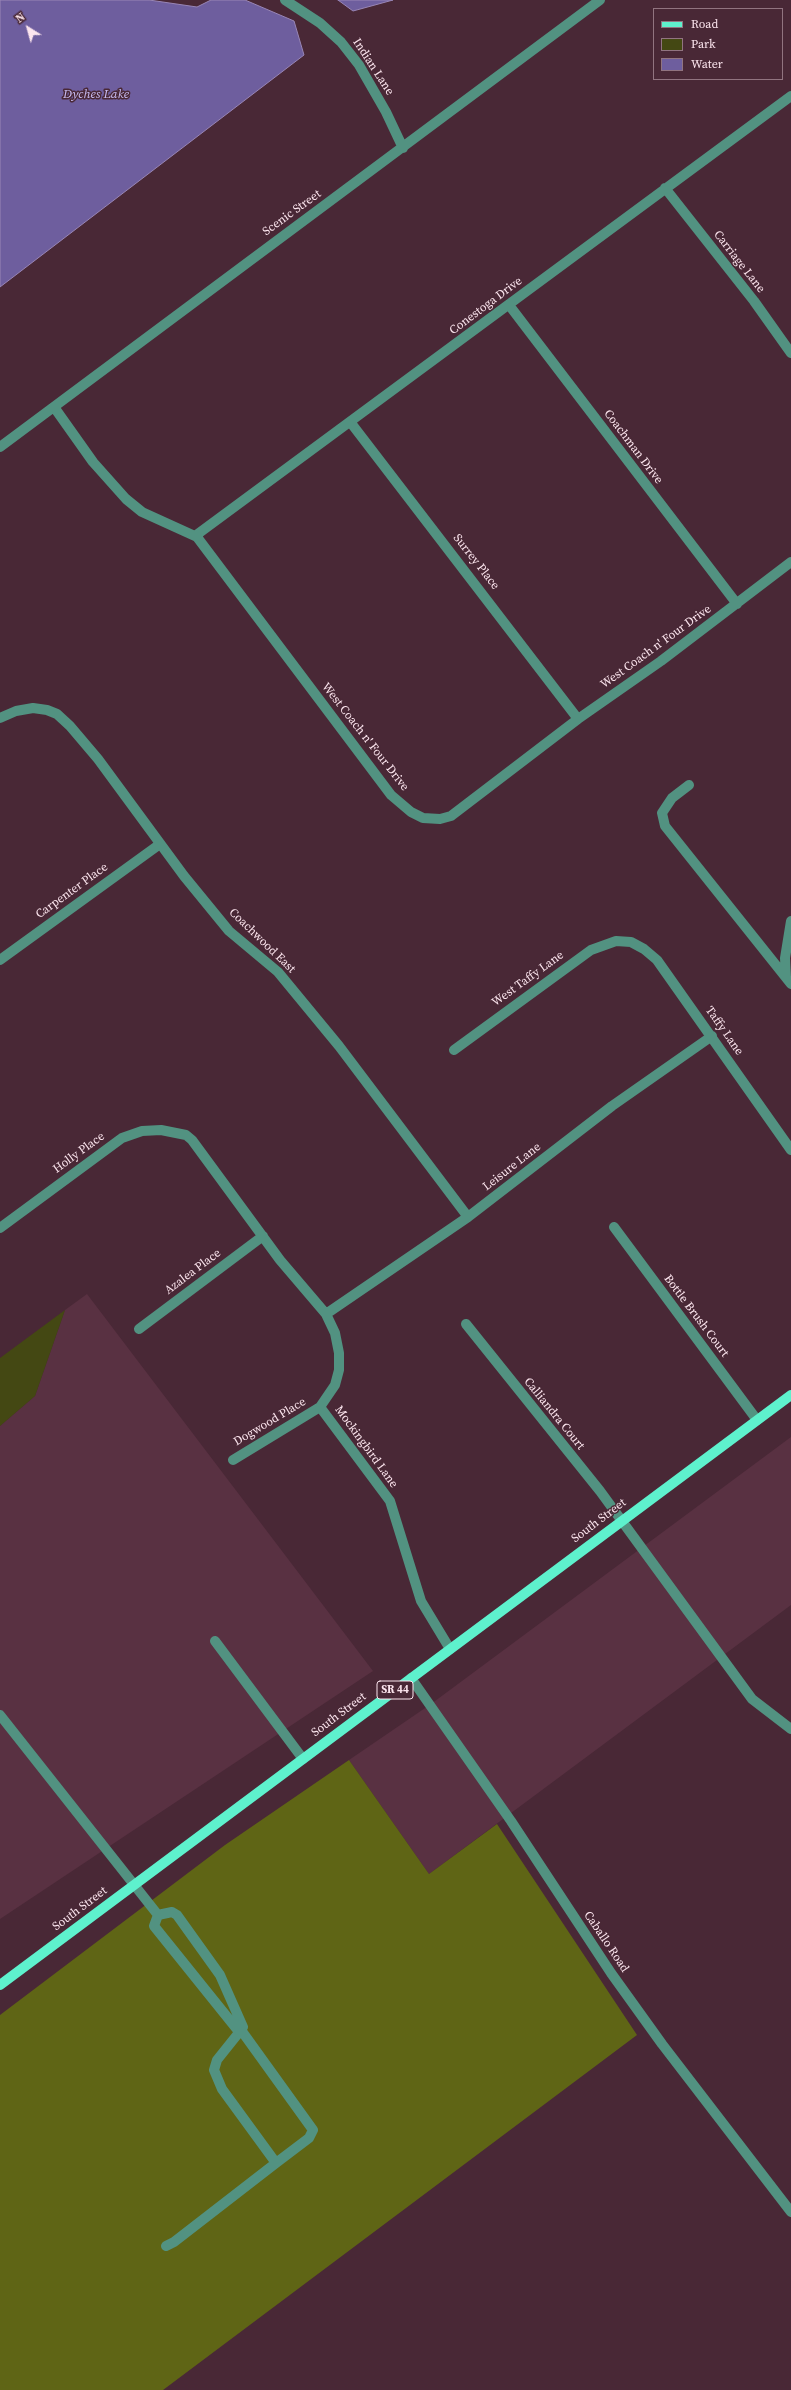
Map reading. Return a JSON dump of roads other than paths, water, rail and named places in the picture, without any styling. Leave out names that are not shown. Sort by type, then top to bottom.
[{"type":"main road","name":"South Street","points":[[0,1985],[791,1395]]},
{"type":"street","name":"Indian Lane","points":[[285,0],[320,23],[341,42],[359,65],[403,148]]},
{"type":"street","name":"Scenic Street","points":[[0,447],[600,0]]},
{"type":"street","name":"Conestoga Drive","points":[[195,536],[351,423],[665,188],[791,96]]},
{"type":"street","name":"Carriage Lane","points":[[665,188],[754,301],[791,354]]},
{"type":"street","name":"Coachman Drive","points":[[509,305],[737,604]]},
{"type":"street","name":"West Coach n' Four Drive","points":[[54,407],[93,462],[126,499],[142,512],[195,536],[392,795],[411,812],[428,819],[440,820],[452,816],[578,719],[737,604],[791,562]]},
{"type":"street","name":"Surrey Place","points":[[351,423],[578,719]]},
{"type":"street","name":"Coachwood East","points":[[0,718],[16,711],[33,708],[47,710],[57,714],[70,726],[98,759],[160,844],[229,931],[278,972],[320,1024],[468,1217]]},
{"type":"street","points":[[689,785],[672,798],[662,813],[665,826],[789,980]]},
{"type":"street","name":"Carpenter Place","points":[[0,960],[160,844]]},
{"type":"street","points":[[789,980],[785,958],[791,921]]},
{"type":"street","name":"Taffy Lane","points":[[624,941],[644,949],[657,960],[791,1150]]},
{"type":"street","name":"West Taffy Lane","points":[[454,1050],[591,950],[606,943],[624,941]]},
{"type":"street","name":"Leisure Lane","points":[[326,1314],[468,1217],[612,1106],[712,1036]]},
{"type":"street","name":"Holly Place","points":[[0,1228],[102,1151],[122,1138],[142,1131],[162,1130],[186,1135]]},
{"type":"street","name":"Mockingbird Lane","points":[[186,1135],[192,1140],[262,1236],[326,1314],[335,1333],[339,1353],[339,1370],[335,1385],[320,1407],[390,1501],[421,1601],[450,1649]]},
{"type":"street","name":"Bottle Brush Court","points":[[614,1227],[757,1420]]},
{"type":"street","name":"Azalea Place","points":[[139,1329],[262,1236]]},
{"type":"street","name":"Calliandra Court","points":[[466,1324],[622,1521],[752,1699],[791,1729]]},
{"type":"street","name":"Dogwood Place","points":[[233,1460],[320,1407]]},
{"type":"street","points":[[215,1641],[303,1759]]},
{"type":"street","name":"Caballo Road","points":[[411,1678],[511,1821],[611,1973],[662,2044],[791,2212]]},
{"type":"street","points":[[0,1715],[158,1915]]},
{"type":"street","points":[[158,1915],[172,1912],[177,1915],[220,1975],[242,2027],[217,2060],[214,2070],[222,2089],[276,2163]]},
{"type":"street","points":[[158,1915],[154,1926],[236,2028],[241,2030],[313,2130],[309,2138],[166,2246]]},
{"type":"water","name":"Dyches Lake","points":[[0,0],[149,0],[197,7],[211,0],[245,0],[294,21],[304,55],[0,287]]},
{"type":"water","points":[[338,0],[393,0],[353,11]]}]
